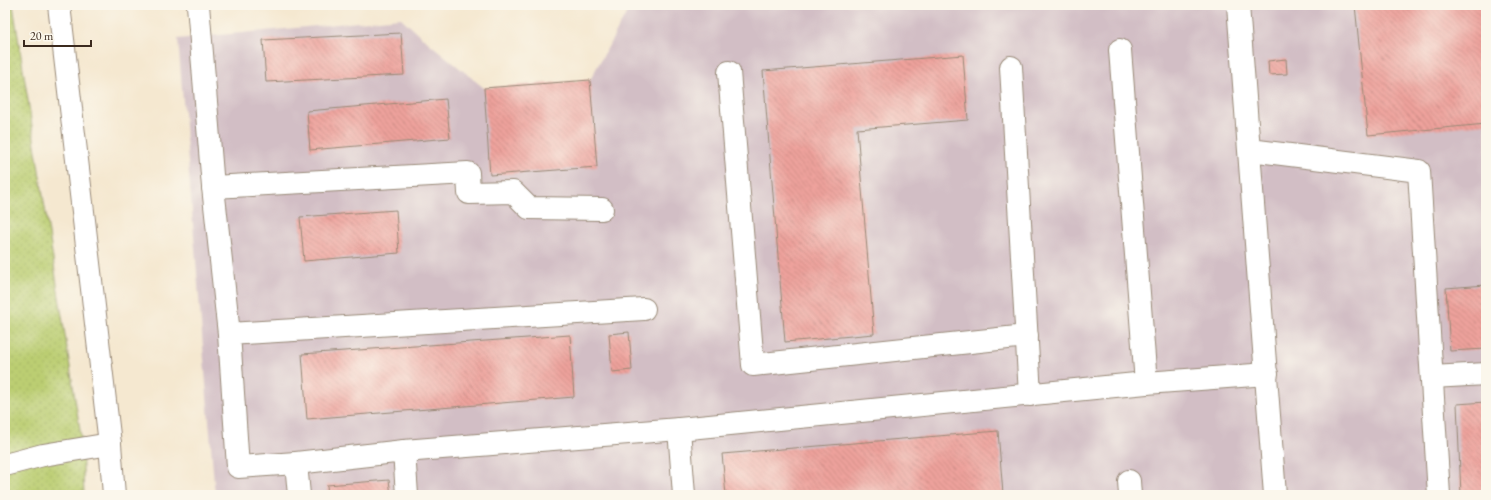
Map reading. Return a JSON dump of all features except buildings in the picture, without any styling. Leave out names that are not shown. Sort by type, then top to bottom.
[{"type":"street","points":[[59,5],[110,444],[114,495]]},
{"type":"street","points":[[198,5],[213,187],[229,334],[238,466],[679,429],[1146,384],[1267,374]]},
{"type":"street","points":[[1238,5],[1275,495]]},
{"type":"street","points":[[1120,50],[1146,384]]},
{"type":"street","points":[[1012,67],[1030,395]]},
{"type":"street","points":[[729,72],[753,365],[1027,336]]},
{"type":"street","points":[[1250,150],[1419,171],[1439,495]]},
{"type":"street","points":[[213,187],[468,173],[469,193],[513,192],[529,208],[602,208]]},
{"type":"street","points":[[229,334],[644,309]]},
{"type":"street","points":[[1432,377],[1486,374]]},
{"type":"street","points":[[679,429],[684,495]]},
{"type":"street","points":[[5,465],[43,455],[110,444]]},
{"type":"street","points":[[404,451],[408,495]]},
{"type":"street","points":[[296,462],[299,495]]},
{"type":"shaded area","points":[[631,5],[1486,5],[1486,495],[215,495],[178,39],[401,18],[424,39],[484,88],[590,80]]},
{"type":"green space","points":[[5,5],[13,5],[82,443],[84,495],[5,495]]}]
